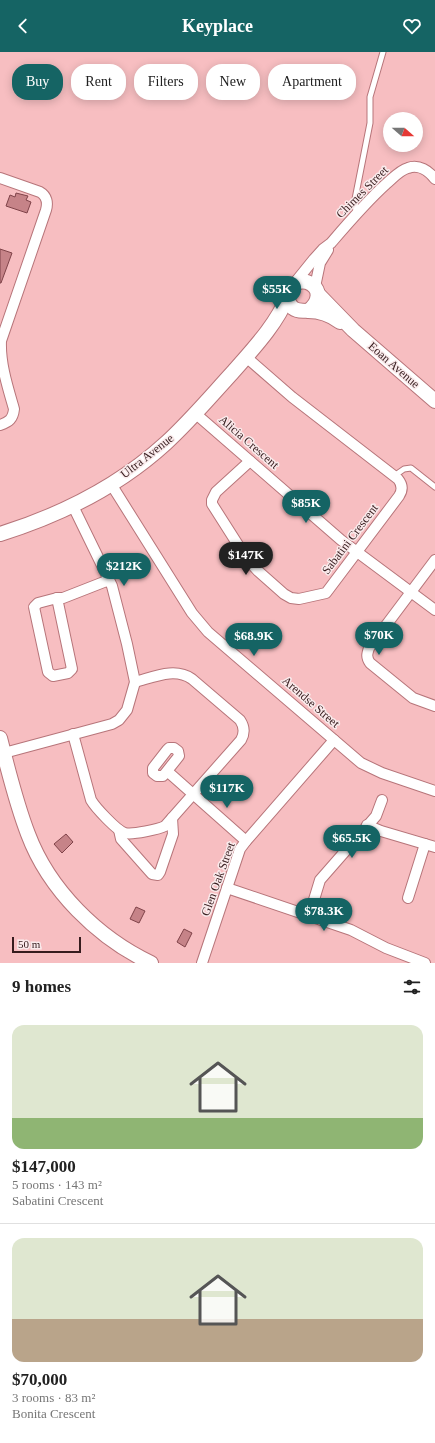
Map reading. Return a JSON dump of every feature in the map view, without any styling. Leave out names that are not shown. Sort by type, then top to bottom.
[{"type":"street","name":"Chimes Street","points":[[316,291],[320,263],[331,243],[356,214],[397,174],[408,168],[415,167],[428,171],[435,179]]},
{"type":"street","points":[[0,178],[40,192],[45,196],[47,203],[46,210],[1,341],[0,349],[2,362],[14,409],[10,420],[0,425]]},
{"type":"street","name":"Chimes Street","points":[[290,291],[314,259],[331,243]]},
{"type":"street","points":[[304,281],[310,283],[316,291],[317,301],[314,307],[307,311],[299,311],[293,308],[290,303],[290,291],[298,282],[304,281]]},
{"type":"street","name":"Ultra Avenue","points":[[0,534],[54,515],[73,506],[111,484],[155,452],[196,414],[264,336],[282,310],[290,291]]},
{"type":"street","name":"Eoan Avenue","points":[[316,291],[353,330],[435,401]]},
{"type":"street","name":"Eoan Avenue","points":[[307,311],[334,317],[353,330]]},
{"type":"street","name":"Ultra Avenue","points":[[264,336],[278,325],[307,311]]},
{"type":"street","points":[[246,356],[292,397],[394,476]]},
{"type":"street","name":"Alicia Crescent","points":[[196,414],[357,552],[435,610]]},
{"type":"street","name":"Sabatini Crescent","points":[[250,460],[216,492],[212,500],[212,504],[247,559],[262,576],[284,594],[291,598],[299,599],[326,593],[401,493],[401,484],[394,476]]},
{"type":"street","name":"Arendse Street","points":[[111,484],[200,624],[355,758],[382,772],[435,791]]},
{"type":"street","points":[[4,753],[112,724],[119,720],[127,710],[135,682],[112,586],[73,506]]},
{"type":"street","points":[[435,560],[369,648],[367,659],[413,698],[435,706]]},
{"type":"street","points":[[57,598],[72,669],[68,673],[53,676],[48,672],[34,607],[38,603],[57,598],[62,598],[109,580]]},
{"type":"street","points":[[73,734],[92,803],[119,830],[125,833],[130,833],[165,826],[241,740],[243,733],[242,723],[192,678],[183,674],[172,673],[135,682]]},
{"type":"street","points":[[0,738],[18,805],[29,836],[39,858],[57,885],[80,913],[105,936],[151,963]]},
{"type":"street","name":"Glen Oak Street","points":[[202,963],[240,849],[334,740]]},
{"type":"street","points":[[167,771],[246,841]]},
{"type":"street","points":[[309,916],[320,880],[376,816],[382,800]]},
{"type":"street","points":[[119,830],[121,839],[152,874],[158,875],[173,834],[172,818]]},
{"type":"street","points":[[368,825],[381,831],[435,847]]},
{"type":"street","points":[[408,898],[424,844]]},
{"type":"street","points":[[227,888],[352,930],[386,948],[425,963]]},
{"type":"lane","points":[[356,214],[356,200],[370,123],[370,97],[383,52]]},
{"type":"lane","points":[[394,476],[404,469],[411,468],[435,487]]},
{"type":"building","points":[[16,193],[28,196],[26,200],[31,202],[27,213],[6,206],[10,195],[15,197]]},
{"type":"building","points":[[0,249],[12,253],[1,283],[0,283]]},
{"type":"building","points":[[66,834],[73,842],[62,853],[54,844]]},
{"type":"building","points":[[136,907],[145,911],[139,923],[130,919]]},
{"type":"building","points":[[184,929],[192,933],[185,947],[177,942]]}]
